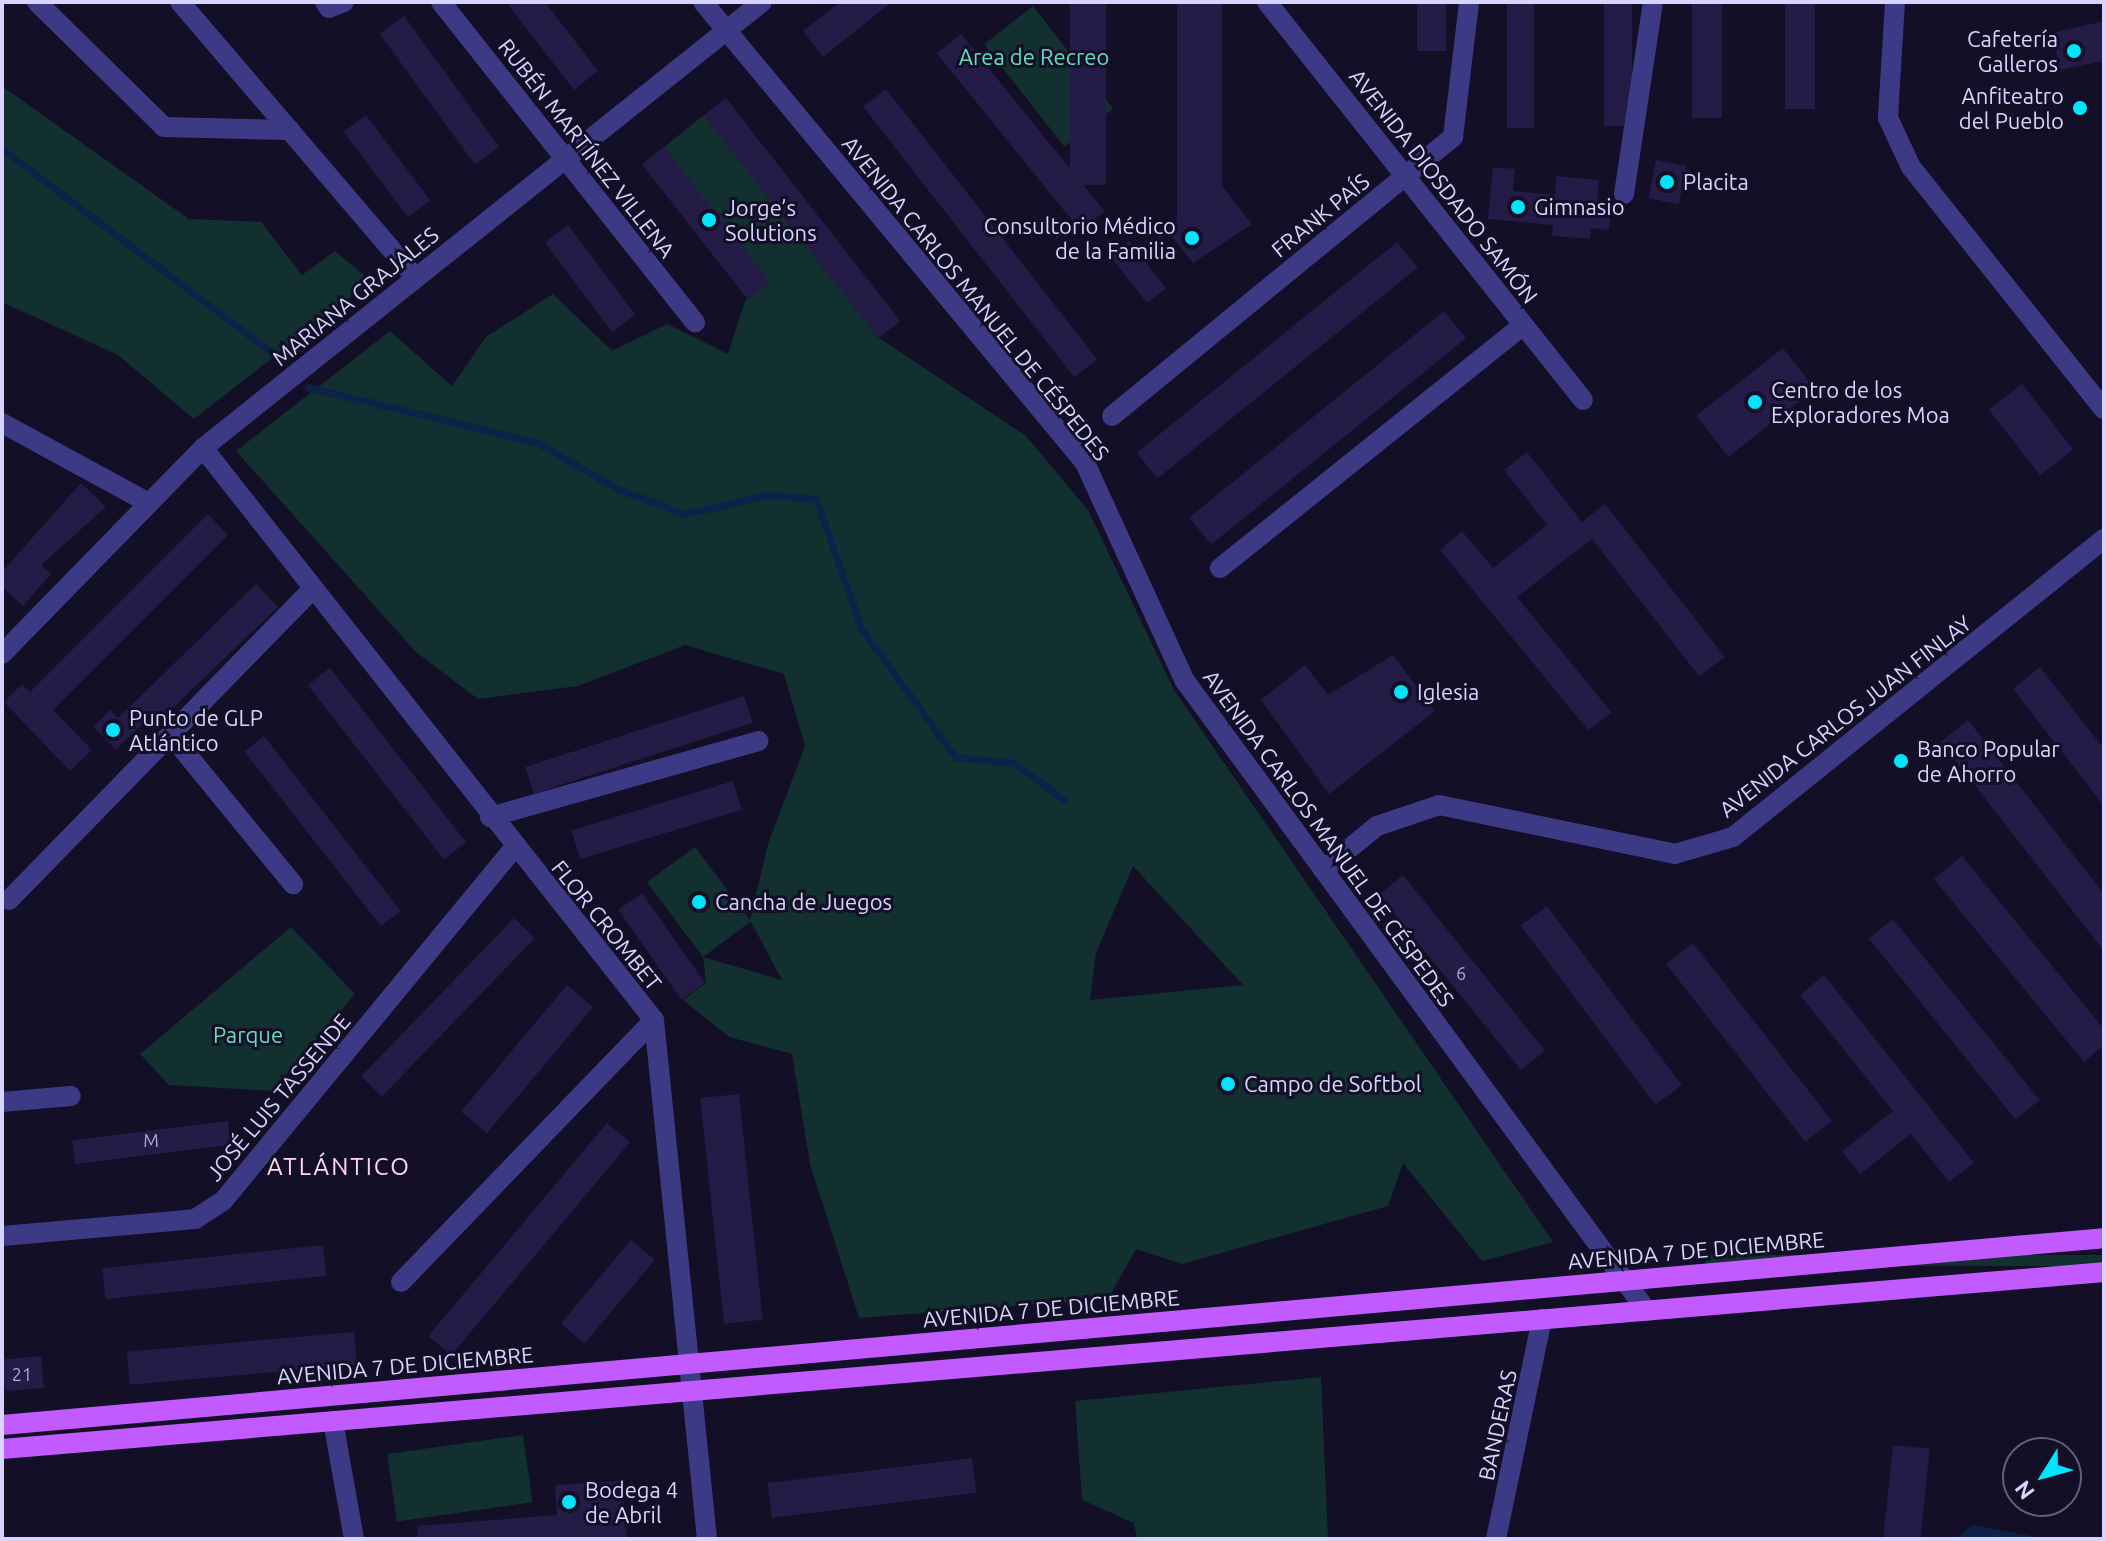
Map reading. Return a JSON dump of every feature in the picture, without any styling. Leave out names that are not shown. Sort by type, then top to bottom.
[{"type":"main road","name":"AVENIDA 7 DE DICIEMBRE","points":[[2,1425],[2104,1238]]},
{"type":"main road","points":[[2,1449],[2104,1272]]},
{"type":"street","points":[[37,2],[164,127],[290,130]]},
{"type":"street","points":[[180,2],[416,278]]},
{"type":"street","points":[[325,2],[329,8],[344,2]]},
{"type":"street","name":"RUBÉN MARTÍNEZ VILLENA","points":[[441,2],[695,323]]},
{"type":"street","name":"AVENIDA CARLOS MANUEL DE CÉSPEDES","points":[[703,2],[1085,463],[1185,681],[1619,1281],[1647,1311]]},
{"type":"street","name":"MARIANA GRAJALES","points":[[2,654],[145,501],[203,448],[762,2]]},
{"type":"street","name":"AVENIDA DIOSDADO SAMÓN","points":[[1267,2],[1583,400]]},
{"type":"street","name":"FRANK PAÍS","points":[[1112,416],[1453,137],[1469,2]]},
{"type":"street","points":[[1624,194],[1653,2]]},
{"type":"street","points":[[1895,2],[1888,118],[1911,167],[2104,410]]},
{"type":"street","points":[[1220,568],[1523,325]]},
{"type":"street","points":[[2,423],[145,501]]},
{"type":"street","name":"FLOR CROMBET","points":[[203,448],[514,848],[654,1020],[707,1539]]},
{"type":"street","name":"AVENIDA CARLOS JUAN FINLAY","points":[[1323,870],[1377,826],[1439,805],[1675,854],[1733,837],[2104,539]]},
{"type":"street","points":[[9,900],[313,589]]},
{"type":"street","points":[[171,735],[293,884]]},
{"type":"street","points":[[490,817],[758,741]]},
{"type":"street","name":"JOSÉ LUIS TASSENDE","points":[[2,1236],[195,1219],[223,1201],[514,848]]},
{"type":"street","points":[[401,1282],[654,1020]]},
{"type":"street","points":[[2,1102],[71,1096]]},
{"type":"street","name":"BANDERAS","points":[[1496,1539],[1542,1319]]},
{"type":"street","points":[[333,1421],[354,1539]]},
{"type":"green space","name":"Area de Recreo","points":[[1033,6],[1113,108],[1064,147],[984,44]]},
{"type":"green space","points":[[2,86],[189,219],[261,222],[302,275],[335,251],[371,281],[194,419],[118,355],[2,302]]},
{"type":"green space","points":[[704,115],[879,338],[1026,436],[1088,510],[1174,690],[1553,1242],[1482,1261],[1403,1163],[1388,1206],[1182,1264],[1136,1249],[1108,1299],[859,1318],[810,1164],[792,1054],[729,1037],[683,1000],[706,983],[703,957],[647,882],[695,847],[750,920],[768,844],[805,746],[784,674],[685,645],[578,686],[478,699],[416,652],[236,451],[390,331],[452,386],[487,336],[553,294],[612,351],[667,324],[728,354],[745,301],[768,283],[664,147]],"holes":[[[1133,866],[1243,985],[1090,1000],[1096,953]],[[751,922],[782,980],[703,957]]]},
{"type":"green space","name":"Parque","points":[[291,927],[355,994],[272,1091],[169,1085],[140,1054]]},
{"type":"green space","points":[[1706,1255],[2104,1255],[2104,1266],[1706,1266]]},
{"type":"green space","points":[[1321,1377],[1328,1539],[1137,1539],[1134,1523],[1082,1500],[1075,1401]]},
{"type":"green space","points":[[523,1435],[532,1502],[397,1521],[387,1454]]},
{"type":"water","points":[[1973,1525],[2047,1539],[1956,1539]]},
{"type":"building","points":[[506,2],[545,2],[598,71],[574,90]]},
{"type":"building","points":[[840,2],[892,2],[823,57],[803,31]]},
{"type":"building","points":[[1070,2],[1106,2],[1106,185],[1070,185]]},
{"type":"building","points":[[1177,2],[1222,2],[1222,237],[1177,237]]},
{"type":"building","points":[[1417,2],[1446,2],[1446,51],[1417,51]]},
{"type":"building","points":[[1507,2],[1534,2],[1534,128],[1507,128]]},
{"type":"building","points":[[1604,2],[1632,2],[1632,126],[1604,126]]},
{"type":"building","points":[[1692,2],[1722,2],[1722,118],[1692,118]]},
{"type":"building","points":[[1785,2],[1815,2],[1815,109],[1785,109]]},
{"type":"building","points":[[404,16],[499,147],[475,165],[380,34]]},
{"type":"building","points":[[2104,21],[2104,61],[2060,70],[2052,33]]},
{"type":"building","points":[[961,34],[1104,211],[1080,231],[937,54]]},
{"type":"building","points":[[886,89],[1097,359],[1074,377],[863,107]]},
{"type":"building","points":[[726,98],[900,321],[878,338],[704,115]]},
{"type":"building","points":[[366,115],[430,200],[408,217],[344,132]]},
{"type":"building","points":[[664,147],[770,283],[748,300],[642,164]]},
{"type":"building","name":"Placita","points":[[1656,160],[1686,166],[1679,204],[1649,198]]},
{"type":"building","points":[[1493,167],[1515,169],[1513,191],[1555,195],[1556,176],[1599,180],[1597,207],[1611,209],[1609,230],[1591,228],[1590,239],[1552,236],[1553,225],[1488,219]]},
{"type":"building","points":[[1217,180],[1252,224],[1193,263],[1167,231]]},
{"type":"building","points":[[568,225],[635,314],[612,332],[545,242]]},
{"type":"building","points":[[1129,241],[1166,288],[1147,303],[1110,256]]},
{"type":"building","points":[[1397,242],[1418,268],[1157,478],[1137,453]]},
{"type":"building","points":[[1444,311],[1466,338],[1211,545],[1189,517]]},
{"type":"building","name":"Centro de los Exploradores Moa","points":[[1783,348],[1815,389],[1728,457],[1696,416]]},
{"type":"building","points":[[2022,384],[2073,449],[2040,475],[1989,410]]},
{"type":"building","points":[[1527,452],[1582,522],[1605,504],[1725,657],[1699,676],[1592,539],[1517,597],[1612,713],[1588,730],[1440,550],[1462,531],[1493,568],[1547,525],[1504,470]]},
{"type":"building","points":[[81,483],[106,507],[41,565],[51,574],[23,606],[2,587],[2,572]]},
{"type":"building","points":[[208,514],[228,535],[53,710],[92,750],[70,771],[4,702],[22,684],[30,692]]},
{"type":"building","points":[[256,584],[278,607],[157,723],[150,716],[116,750],[93,727],[110,710],[118,718]]},
{"type":"building","points":[[1393,655],[1435,711],[1329,794],[1261,700],[1305,665],[1328,695]]},
{"type":"building","points":[[2040,667],[2104,749],[2104,806],[2013,689]]},
{"type":"building","points":[[330,668],[466,842],[444,859],[308,685]]},
{"type":"building","points":[[744,696],[753,723],[534,794],[525,767]]},
{"type":"building","points":[[1968,720],[2104,894],[2104,951],[1941,742]]},
{"type":"building","points":[[264,736],[401,911],[381,926],[244,751]]},
{"type":"building","points":[[733,781],[742,810],[580,859],[571,830]]},
{"type":"building","points":[[1962,856],[2104,1029],[2104,1045],[2084,1062],[1934,879]]},
{"type":"building","points":[[1403,875],[1545,1051],[1521,1070],[1379,895]]},
{"type":"building","points":[[642,893],[705,983],[681,1000],[618,910]]},
{"type":"building","points":[[1547,906],[1682,1085],[1655,1105],[1521,926]]},
{"type":"building","points":[[514,918],[535,938],[382,1096],[361,1076]]},
{"type":"building","points":[[1893,919],[2040,1100],[2016,1120],[1869,939]]},
{"type":"building","points":[[1693,943],[1832,1121],[1805,1142],[1666,964]]},
{"type":"building","points":[[1824,975],[1974,1163],[1949,1182],[1911,1134],[1860,1174],[1842,1151],[1893,1111],[1800,995]]},
{"type":"building","points":[[567,985],[593,1007],[487,1133],[461,1111]]},
{"type":"building","points":[[739,1094],[763,1320],[724,1324],[700,1098]]},
{"type":"building","points":[[228,1121],[231,1145],[75,1164],[72,1140]]},
{"type":"building","points":[[607,1123],[630,1142],[451,1355],[428,1336]]},
{"type":"building","points":[[631,1240],[655,1260],[585,1343],[561,1323]]},
{"type":"building","points":[[323,1245],[326,1276],[105,1299],[102,1268]]},
{"type":"building","points":[[354,1332],[357,1365],[130,1385],[127,1352]]},
{"type":"building","points":[[41,1356],[44,1388],[5,1391],[2,1359]]},
{"type":"building","points":[[1893,1445],[1930,1449],[1920,1539],[1883,1539]]},
{"type":"building","points":[[972,1458],[976,1493],[772,1518],[768,1483]]},
{"type":"building","points":[[622,1481],[627,1539],[418,1539],[417,1526],[557,1515],[555,1485]]},
{"type":"waterway","points":[[2,149],[271,352]]},
{"type":"waterway","points":[[308,387],[538,443],[616,488],[684,514],[768,495],[816,499],[861,628],[955,757],[1014,763],[1064,800]]},
{"type":"place","name":"Cafetería Galleros","points":[[2074,51]]},
{"type":"place","name":"Anfiteatro del Pueblo","points":[[2080,108]]},
{"type":"place","name":"Placita","points":[[1667,182]]},
{"type":"place","name":"Gimnasio","points":[[1518,207]]},
{"type":"place","name":"Jorge’s Solutions","points":[[709,220]]},
{"type":"place","name":"Consultorio Médico de la Familia","points":[[1192,238]]},
{"type":"place","name":"Centro de los Exploradores Moa","points":[[1755,402]]},
{"type":"place","name":"Iglesia","points":[[1401,692]]},
{"type":"place","name":"Punto de GLP Atlántico","points":[[113,730]]},
{"type":"place","name":"Banco Popular de Ahorro","points":[[1901,761]]},
{"type":"place","name":"Cancha de Juegos","points":[[699,902]]},
{"type":"place","name":"Campo de Softbol","points":[[1228,1084]]},
{"type":"place","name":"Bodega 4 de Abril","points":[[569,1502]]},
{"type":"district","name":"ATLÁNTICO","points":[[339,1167]]}]
